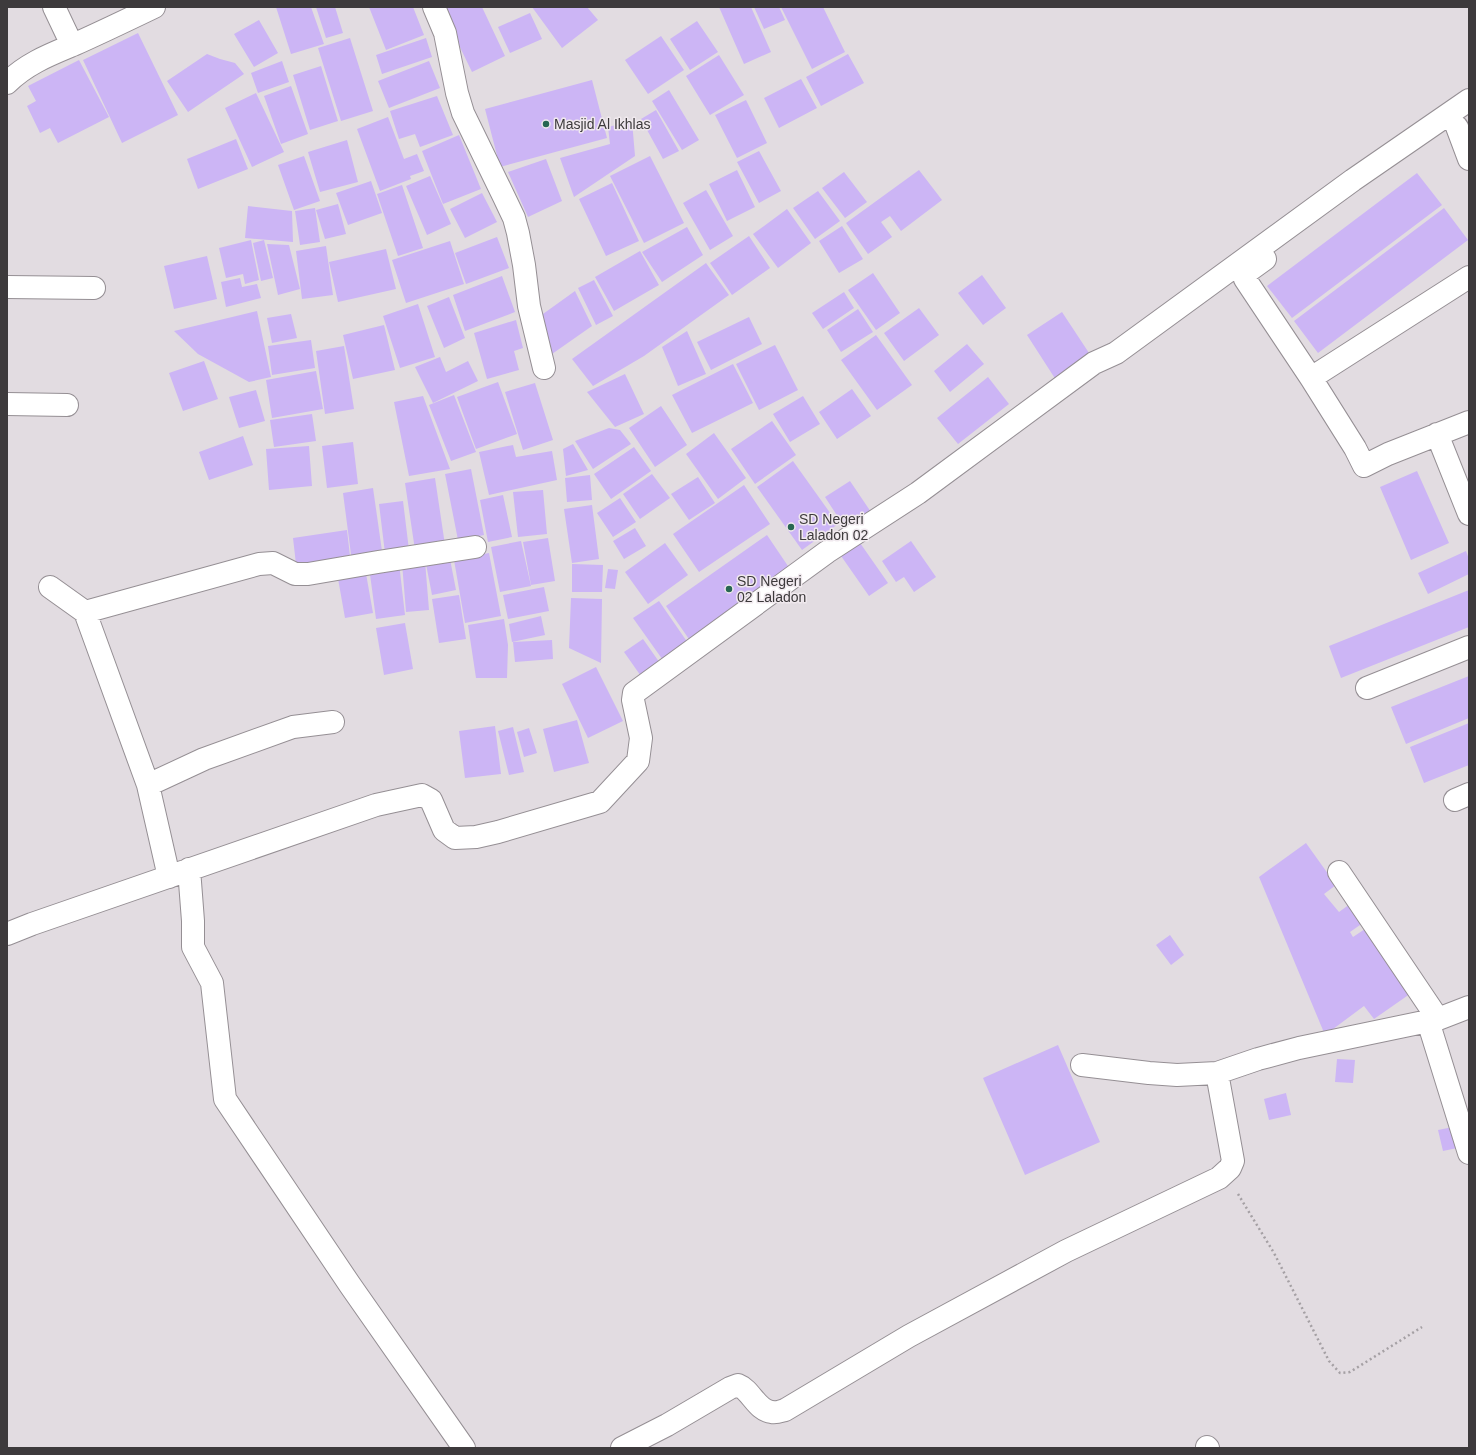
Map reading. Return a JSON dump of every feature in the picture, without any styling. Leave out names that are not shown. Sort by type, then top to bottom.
[{"type":"street","points":[[54,7],[72,45]]},
{"type":"street","points":[[7,83],[32,63],[49,54],[154,7]]},
{"type":"street","points":[[434,7],[445,33],[457,93],[463,113],[510,211],[518,233],[529,306],[544,368]]},
{"type":"street","points":[[7,934],[189,869],[376,806],[422,795],[431,800],[444,830],[455,838],[476,837],[498,832],[600,802],[638,761],[641,738],[633,700],[634,693],[827,552],[918,493],[1094,363],[1116,353],[1353,180],[1469,100]]},
{"type":"street","points":[[1469,159],[1463,122],[1247,272],[1245,279],[1311,378],[1355,448],[1364,466],[1388,454],[1469,422]]},
{"type":"street","points":[[1311,378],[1469,277]]},
{"type":"street","points":[[7,287],[94,288]]},
{"type":"street","points":[[7,404],[67,405]]},
{"type":"street","points":[[1436,434],[1469,514]]},
{"type":"street","points":[[85,612],[259,564],[274,563],[295,574],[308,574],[475,547]]},
{"type":"street","points":[[50,587],[85,612],[148,785],[169,877]]},
{"type":"street","points":[[1367,688],[1469,647]]},
{"type":"street","points":[[148,785],[204,759],[293,727],[333,722]]},
{"type":"street","points":[[189,869],[193,921],[193,947],[212,984],[225,1099],[350,1285],[464,1448]]},
{"type":"street","points":[[1339,872],[1433,1020],[1469,1153]]},
{"type":"street","points":[[1082,1065],[1177,1075],[1216,1073],[1258,1059],[1299,1048],[1433,1020],[1469,1007]]},
{"type":"street","points":[[622,1448],[667,1425],[730,1388],[738,1385],[743,1388],[761,1407],[772,1413],[785,1410],[909,1336],[1066,1251],[1220,1178],[1226,1173],[1234,1161],[1216,1073]]},
{"type":"path","points":[[1226,1173],[1274,1253],[1329,1361],[1340,1373],[1350,1372],[1422,1327]]},
{"type":"building","points":[[276,7],[311,7],[324,44],[291,54]]},
{"type":"building","points":[[316,7],[335,7],[343,33],[326,38]]},
{"type":"building","points":[[369,7],[413,7],[424,35],[386,50]]},
{"type":"building","points":[[482,7],[505,56],[472,72],[441,8]]},
{"type":"building","points":[[532,7],[587,7],[598,20],[562,48]]},
{"type":"building","points":[[719,7],[751,7],[771,52],[744,64]]},
{"type":"building","points":[[754,7],[779,7],[785,20],[764,29]]},
{"type":"building","points":[[781,7],[823,7],[845,52],[812,69]]},
{"type":"building","points":[[530,13],[542,39],[510,53],[498,27]]},
{"type":"building","points":[[259,20],[278,53],[254,67],[234,34]]},
{"type":"building","points":[[697,21],[718,52],[690,70],[670,39]]},
{"type":"building","points":[[138,33],[178,115],[122,143],[83,60]]},
{"type":"building","points":[[661,36],[684,70],[648,94],[625,60]]},
{"type":"building","points":[[350,38],[373,111],[341,121],[318,48]]},
{"type":"building","points":[[426,38],[432,57],[382,74],[376,55]]},
{"type":"building","points":[[207,54],[235,63],[244,74],[188,112],[167,81]]},
{"type":"building","points":[[848,54],[864,83],[821,106],[806,77]]},
{"type":"building","points":[[719,55],[744,95],[710,115],[686,76]]},
{"type":"building","points":[[79,60],[109,117],[58,143],[50,128],[40,133],[27,106],[36,101],[28,86]]},
{"type":"building","points":[[282,61],[289,82],[258,93],[251,73]]},
{"type":"building","points":[[429,61],[440,88],[389,108],[378,81]]},
{"type":"building","points":[[321,66],[338,121],[310,130],[293,75]]},
{"type":"building","points":[[801,79],[817,108],[779,128],[764,98]]},
{"type":"building","name":"Masjid Al Ikhlas","points":[[592,80],[607,138],[500,167],[485,109]]},
{"type":"building","points":[[291,86],[308,134],[281,144],[264,96]]},
{"type":"building","points":[[669,90],[699,140],[682,150],[652,101]]},
{"type":"building","points":[[256,93],[284,152],[252,167],[225,108]]},
{"type":"building","points":[[437,96],[453,135],[420,147],[415,134],[399,139],[390,111]]},
{"type":"building","points":[[746,100],[767,143],[737,158],[715,115]]},
{"type":"building","points":[[656,110],[679,151],[663,159],[641,119]]},
{"type":"building","points":[[388,117],[404,159],[417,154],[424,171],[410,176],[411,179],[380,191],[357,129]]},
{"type":"building","points":[[632,121],[635,156],[574,197],[560,158],[610,144],[608,127]]},
{"type":"building","points":[[459,135],[481,189],[443,204],[422,151]]},
{"type":"building","points":[[236,139],[248,169],[198,189],[187,159]]},
{"type":"building","points":[[347,140],[358,182],[320,192],[308,152]]},
{"type":"building","points":[[759,151],[781,191],[759,203],[737,162]]},
{"type":"building","points":[[304,156],[320,201],[294,210],[278,165]]},
{"type":"building","points":[[650,156],[684,223],[644,243],[610,176]]},
{"type":"building","points":[[546,159],[562,201],[528,217],[508,172]]},
{"type":"building","points":[[737,170],[755,207],[727,221],[709,184]]},
{"type":"building","points":[[919,170],[942,200],[901,231],[890,216],[881,222],[892,237],[868,254],[846,223]]},
{"type":"building","points":[[844,172],[867,202],[845,218],[822,188]]},
{"type":"building","points":[[1417,173],[1442,205],[1292,318],[1267,286]]},
{"type":"building","points":[[430,176],[451,224],[427,235],[406,186]]},
{"type":"building","points":[[371,181],[382,213],[348,225],[336,193]]},
{"type":"building","points":[[612,183],[639,241],[606,256],[579,199]]},
{"type":"building","points":[[402,185],[423,248],[398,256],[377,194]]},
{"type":"building","points":[[706,190],[733,236],[710,250],[683,203]]},
{"type":"building","points":[[818,191],[840,221],[815,239],[793,208]]},
{"type":"building","points":[[482,193],[497,222],[465,238],[450,209]]},
{"type":"building","points":[[338,204],[346,234],[325,239],[316,210]]},
{"type":"building","points":[[248,206],[292,211],[293,242],[245,238]]},
{"type":"building","points":[[315,208],[320,242],[300,245],[295,211]]},
{"type":"building","points":[[1444,208],[1468,240],[1318,353],[1294,321]]},
{"type":"building","points":[[787,209],[811,243],[778,268],[753,234]]},
{"type":"building","points":[[842,226],[863,259],[839,273],[819,241]]},
{"type":"building","points":[[687,227],[703,255],[662,282],[642,252]]},
{"type":"building","points":[[749,236],[770,268],[732,295],[710,263]]},
{"type":"building","points":[[497,237],[509,268],[466,284],[455,253]]},
{"type":"building","points":[[251,240],[259,280],[245,284],[243,274],[226,278],[219,248]]},
{"type":"building","points":[[264,240],[273,278],[261,281],[253,243]]},
{"type":"building","points":[[450,241],[464,284],[406,303],[392,260]]},
{"type":"building","points":[[267,244],[289,245],[300,289],[278,295]]},
{"type":"building","points":[[326,246],[333,295],[302,299],[296,251]]},
{"type":"building","points":[[386,249],[396,289],[338,302],[329,262]]},
{"type":"building","points":[[640,251],[659,285],[614,311],[595,277]]},
{"type":"building","points":[[207,256],[217,299],[174,309],[164,266]]},
{"type":"building","points":[[706,263],[729,295],[644,356],[593,386],[572,359]]},
{"type":"building","points":[[873,273],[900,313],[876,330],[848,290]]},
{"type":"building","points":[[982,275],[1006,308],[983,325],[958,293]]},
{"type":"building","points":[[502,276],[515,312],[465,331],[453,295]]},
{"type":"building","points":[[240,278],[242,287],[257,284],[261,298],[226,307],[221,282]]},
{"type":"building","points":[[594,280],[613,316],[596,325],[578,288]]},
{"type":"building","points":[[575,291],[592,326],[552,354],[536,319]]},
{"type":"building","points":[[844,292],[854,308],[823,329],[812,313]]},
{"type":"building","points":[[449,297],[465,338],[444,348],[427,306]]},
{"type":"building","points":[[418,304],[435,357],[400,368],[383,316]]},
{"type":"building","points":[[919,308],[939,335],[904,361],[884,333]]},
{"type":"building","points":[[858,309],[873,332],[841,352],[827,330]]},
{"type":"building","points":[[257,311],[271,377],[249,382],[198,354],[174,331]]},
{"type":"building","points":[[1062,312],[1091,356],[1056,380],[1027,335]]},
{"type":"building","points":[[291,314],[297,338],[272,343],[267,318]]},
{"type":"building","points":[[749,317],[762,344],[711,370],[697,342]]},
{"type":"building","points":[[516,320],[523,348],[514,351],[519,370],[487,379],[474,333]]},
{"type":"building","points":[[384,325],[395,370],[353,379],[343,335]]},
{"type":"building","points":[[687,331],[706,374],[678,386],[662,347]]},
{"type":"building","points":[[876,335],[912,385],[877,410],[841,360]]},
{"type":"building","points":[[311,340],[315,368],[272,375],[268,346]]},
{"type":"building","points":[[967,344],[984,364],[950,392],[934,371]]},
{"type":"building","points":[[775,345],[798,390],[759,410],[736,364]]},
{"type":"building","points":[[344,346],[354,409],[325,414],[316,351]]},
{"type":"building","points":[[440,357],[446,372],[468,361],[478,381],[433,403],[415,367]]},
{"type":"building","points":[[204,361],[218,399],[183,411],[169,373]]},
{"type":"building","points":[[733,364],[753,403],[692,433],[672,395]]},
{"type":"building","points":[[316,371],[323,409],[272,418],[266,380]]},
{"type":"building","points":[[625,374],[644,414],[615,427],[587,392]]},
{"type":"building","points":[[988,377],[1009,404],[958,444],[937,418]]},
{"type":"building","points":[[498,382],[517,434],[476,449],[457,397]]},
{"type":"building","points":[[535,383],[553,440],[523,450],[505,392]]},
{"type":"building","points":[[852,389],[871,416],[837,439],[819,412]]},
{"type":"building","points":[[256,390],[265,421],[239,428],[229,397]]},
{"type":"building","points":[[454,395],[476,452],[451,461],[429,405]]},
{"type":"building","points":[[423,396],[450,469],[409,476],[394,402]]},
{"type":"building","points":[[803,396],[820,424],[790,442],[773,414]]},
{"type":"building","points":[[661,406],[687,445],[655,467],[629,428]]},
{"type":"building","points":[[312,414],[316,441],[274,447],[270,420]]},
{"type":"building","points":[[772,421],[796,455],[755,484],[731,449]]},
{"type":"building","points":[[609,428],[620,430],[631,444],[593,469],[575,441]]},
{"type":"building","points":[[714,433],[746,478],[718,499],[686,454]]},
{"type":"building","points":[[243,436],[253,465],[209,480],[199,452]]},
{"type":"building","points":[[353,442],[358,484],[327,488],[322,446]]},
{"type":"building","points":[[573,444],[588,470],[566,476],[563,449]]},
{"type":"building","points":[[513,445],[516,457],[552,451],[557,480],[489,495],[479,452]]},
{"type":"building","points":[[309,446],[312,486],[269,490],[266,449]]},
{"type":"building","points":[[634,447],[651,471],[611,499],[594,474]]},
{"type":"building","points":[[793,461],[838,524],[802,550],[757,487]]},
{"type":"building","points":[[471,469],[484,535],[458,540],[445,474]]},
{"type":"building","points":[[1417,471],[1449,543],[1411,560],[1380,487]]},
{"type":"building","points":[[652,474],[670,498],[640,519],[623,494]]},
{"type":"building","points":[[590,475],[592,500],[567,502],[565,478]]},
{"type":"building","points":[[698,477],[715,503],[689,520],[671,494]]},
{"type":"building","points":[[435,478],[445,545],[415,550],[405,483]]},
{"type":"building","points":[[850,481],[873,515],[847,531],[825,497]]},
{"type":"building","points":[[744,485],[770,524],[699,572],[673,534]]},
{"type":"building","points":[[373,488],[383,558],[352,562],[343,493]]},
{"type":"building","points":[[543,490],[547,534],[518,537],[513,492]]},
{"type":"building","points":[[503,495],[512,537],[488,542],[480,500]]},
{"type":"building","points":[[620,498],[636,522],[613,537],[597,513]]},
{"type":"building","points":[[403,501],[409,550],[385,553],[379,504]]},
{"type":"building","points":[[592,505],[599,559],[572,563],[564,509]]},
{"type":"building","points":[[635,528],[646,546],[624,559],[613,541]]},
{"type":"building","points":[[347,530],[351,565],[297,573],[293,538]]},
{"type":"building","name":"SD Negeri 02 Laladon","points":[[767,535],[792,572],[691,642],[666,606]]},
{"type":"building","points":[[548,538],[555,581],[531,585],[523,542]]},
{"type":"building","points":[[858,540],[888,583],[869,596],[839,553]]},
{"type":"building","points":[[521,541],[531,586],[500,592],[491,547]]},
{"type":"building","points":[[911,541],[936,577],[914,592],[904,577],[896,582],[882,561]]},
{"type":"building","points":[[665,543],[688,575],[648,604],[625,572]]},
{"type":"building","points":[[1466,551],[1469,559],[1469,574],[1428,594],[1418,573]]},
{"type":"building","points":[[489,553],[501,616],[465,623],[454,560]]},
{"type":"building","points":[[450,559],[456,590],[432,595],[426,564]]},
{"type":"building","points":[[425,561],[429,610],[406,612],[402,563]]},
{"type":"building","points":[[399,563],[405,615],[376,619],[369,567]]},
{"type":"building","points":[[572,564],[603,565],[602,592],[572,592]]},
{"type":"building","points":[[365,568],[373,613],[345,618],[337,573]]},
{"type":"building","points":[[608,569],[618,570],[615,589],[605,588]]},
{"type":"building","points":[[544,587],[549,611],[508,619],[503,595]]},
{"type":"building","points":[[1469,590],[1469,627],[1341,678],[1329,646]]},
{"type":"building","points":[[459,595],[466,639],[439,643],[432,599]]},
{"type":"building","points":[[571,598],[602,599],[601,663],[569,648]]},
{"type":"building","points":[[659,601],[690,646],[665,663],[633,618]]},
{"type":"building","points":[[541,616],[545,635],[512,642],[509,624]]},
{"type":"building","points":[[504,619],[508,645],[507,678],[476,678],[468,625]]},
{"type":"building","points":[[405,623],[413,669],[384,675],[376,628]]},
{"type":"building","points":[[643,639],[662,666],[643,679],[624,652]]},
{"type":"building","points":[[552,640],[553,659],[515,662],[513,642]]},
{"type":"building","points":[[596,667],[623,721],[588,738],[562,684]]},
{"type":"building","points":[[1469,676],[1469,718],[1406,744],[1391,707]]},
{"type":"building","points":[[577,720],[589,763],[554,772],[543,729]]},
{"type":"building","points":[[1469,723],[1469,765],[1424,783],[1410,747]]},
{"type":"building","points":[[495,726],[501,774],[465,778],[459,731]]},
{"type":"building","points":[[513,727],[524,772],[509,775],[498,731]]},
{"type":"building","points":[[529,728],[537,753],[524,757],[517,732]]},
{"type":"building","points":[[1306,843],[1336,885],[1324,894],[1339,912],[1357,899],[1370,918],[1350,932],[1353,937],[1371,925],[1417,989],[1374,1019],[1364,1006],[1325,1035],[1259,877]]},
{"type":"building","points":[[1170,935],[1184,955],[1171,965],[1156,945]]},
{"type":"building","points":[[1058,1045],[1100,1142],[1025,1175],[983,1078]]},
{"type":"building","points":[[1337,1059],[1355,1060],[1353,1083],[1335,1082]]},
{"type":"building","points":[[1286,1093],[1291,1115],[1269,1120],[1264,1099]]},
{"type":"building","points":[[1458,1126],[1462,1147],[1443,1151],[1438,1130]]},
{"type":"place","name":"Masjid Al Ikhlas","points":[[546,124]]},
{"type":"place","name":"SD Negeri Laladon 02","points":[[791,527]]},
{"type":"place","name":"SD Negeri 02 Laladon","points":[[729,589]]}]
